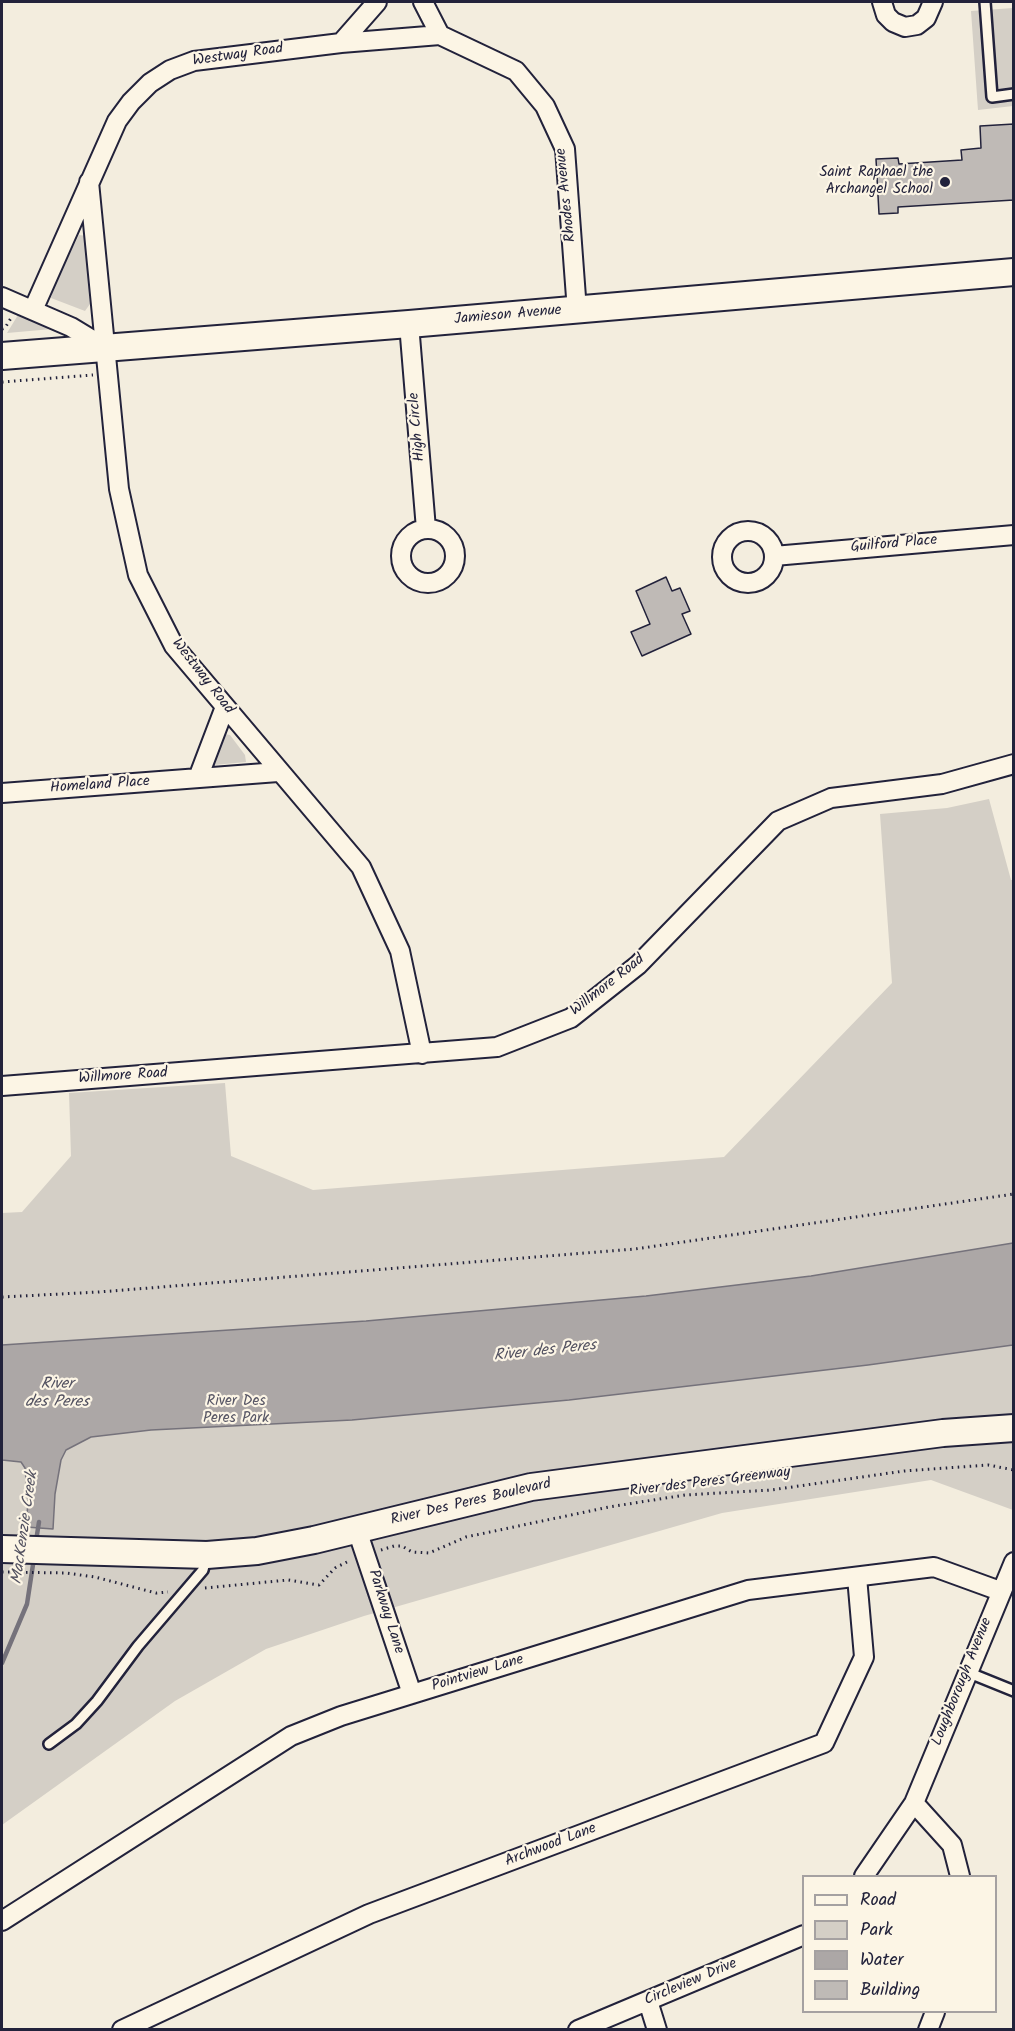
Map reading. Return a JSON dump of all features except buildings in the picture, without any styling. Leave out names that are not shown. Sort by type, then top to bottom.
[{"type":"main road","name":"Jamieson Avenue","points":[[2,356],[1014,272]]},
{"type":"main road","name":"River Des Peres Boulevard","points":[[5,1560],[66,1562],[257,1551],[357,1530],[473,1499],[560,1482],[953,1432],[1014,1428]]},
{"type":"street","points":[[341,43],[377,2]]},
{"type":"street","points":[[423,2],[440,35]]},
{"type":"street","points":[[882,2],[886,15],[905,27],[917,25],[926,18],[933,2]]},
{"type":"street","name":"Westway Road","points":[[33,310],[117,121],[131,102],[150,83],[170,70],[213,57],[440,35]]},
{"type":"street","name":"Rhodes Avenue","points":[[440,35],[516,71],[546,106],[565,149],[577,310]]},
{"type":"street","name":"Westway Road","points":[[89,182],[118,489],[138,574],[174,646],[361,867],[400,951],[422,1054]]},
{"type":"street","points":[[2,297],[71,327],[104,347]]},
{"type":"street","name":"High Circle","points":[[409,324],[426,529]]},
{"type":"street","name":"Guilford Place","points":[[774,556],[1014,535]]},
{"type":"street","points":[[198,778],[225,707]]},
{"type":"street","name":"Willmore Road","points":[[2,1086],[497,1047],[571,1017],[638,966],[778,821],[831,798],[942,784],[1014,764]]},
{"type":"street","name":"Homeland Place","points":[[2,793],[279,772]]},
{"type":"street","name":"Parkway Lane","points":[[357,1530],[412,1694]]},
{"type":"street","name":"Loughborough Avenue","points":[[914,1803],[1000,1591],[1014,1562]]},
{"type":"street","name":"Pointview Lane","points":[[2,1921],[291,1736],[341,1716],[748,1590],[934,1567],[1000,1591]]},
{"type":"street","name":"Archwood Lane","points":[[122,2030],[369,1914],[824,1743],[864,1657],[857,1577]]},
{"type":"street","points":[[865,1875],[914,1803],[952,1845],[960,1875]]},
{"type":"street","name":"Circleview Drive","points":[[578,2030],[802,1936]]},
{"type":"street","points":[[648,2001],[657,2030]]},
{"type":"street","points":[[928,2030],[935,2013]]},
{"type":"lane","points":[[985,2],[992,97],[1014,94]]},
{"type":"lane","points":[[49,1744],[76,1724],[97,1701],[203,1570],[207,1555]]},
{"type":"lane","points":[[968,1672],[1014,1691]]},
{"type":"path","points":[[2,329],[5,328],[15,311]]},
{"type":"path","points":[[2,382],[101,375]]},
{"type":"path","points":[[2,1297],[111,1291],[635,1249],[1014,1194]]},
{"type":"path","name":"River des Peres Greenway","points":[[380,1550],[402,1546],[412,1552],[429,1553],[466,1537],[609,1507],[685,1495],[771,1490],[925,1470],[988,1465],[1014,1470]]},
{"type":"path","points":[[5,1560],[66,1562],[95,1577],[156,1593],[288,1580],[319,1585],[335,1568],[355,1559]]},
{"type":"green space","points":[[1013,8],[1013,106],[978,110],[971,11]]},
{"type":"green space","points":[[79,235],[87,236],[90,304],[85,311],[51,298],[54,285]]},
{"type":"green space","points":[[18,315],[52,329],[7,333]]},
{"type":"green space","points":[[224,734],[230,735],[245,755],[246,762],[214,765]]},
{"type":"green space","name":"River Des Peres Park","points":[[989,799],[1011,880],[1014,880],[1013,1510],[931,1480],[722,1513],[364,1616],[266,1649],[175,1701],[2,1825],[2,1213],[22,1212],[71,1156],[69,1093],[225,1083],[231,1156],[313,1190],[724,1157],[892,983],[880,814],[947,808]]},
{"type":"water","name":"River des Peres","points":[[1013,1243],[1013,1345],[868,1365],[569,1400],[352,1420],[151,1430],[91,1437],[66,1450],[61,1460],[55,1494],[53,1529],[26,1527],[28,1502],[25,1468],[21,1462],[2,1460],[2,1345],[366,1321],[646,1296],[811,1276]]},
{"type":"waterway","name":"MacKenzie Creek","points":[[36,1541],[39,1522]]},
{"type":"waterway","name":"MacKenzie Creek","points":[[2,1663],[27,1604],[34,1558]]},
{"type":"place","name":"Saint Raphael the Archangel School","points":[[945,182]]}]
